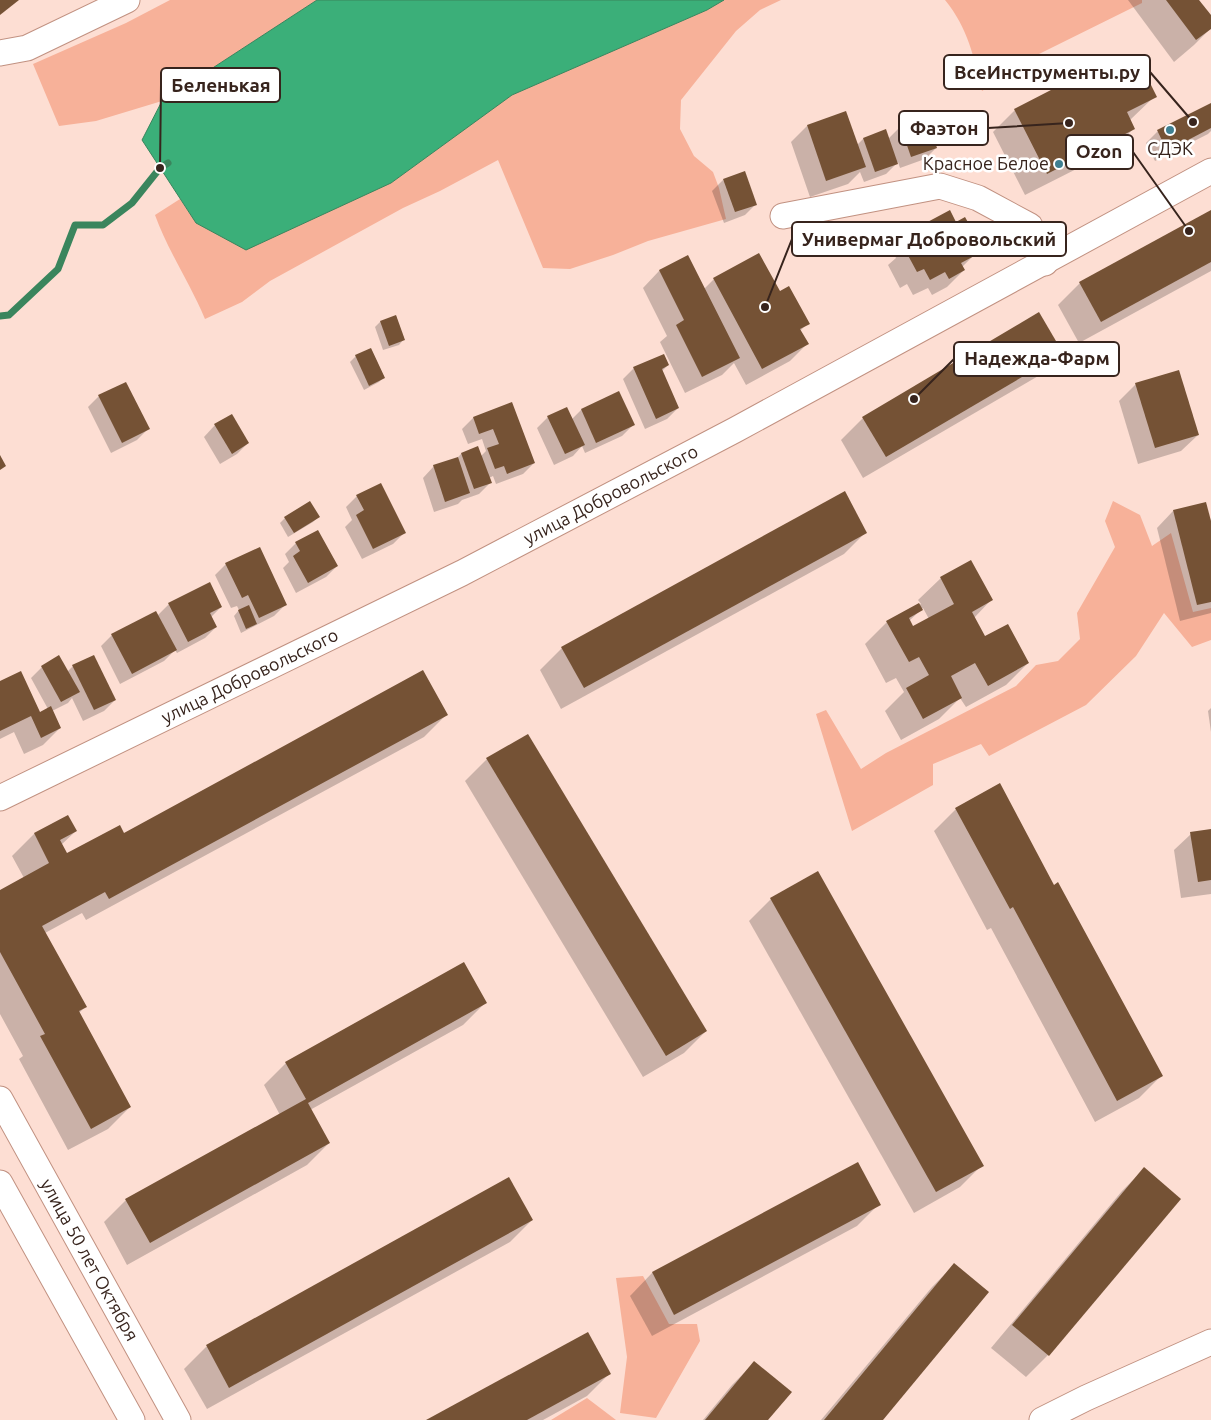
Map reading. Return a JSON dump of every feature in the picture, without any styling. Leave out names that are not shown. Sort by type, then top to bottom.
[{"type":"street","points":[[0,53],[27,48],[127,0]]},
{"type":"street","name":"улица Добровольского","points":[[0,798],[462,573],[735,430],[1211,171]]},
{"type":"street","points":[[783,216],[940,186],[978,198],[1030,226],[1045,263]]},
{"type":"street","name":"улица 50 лет Октября","points":[[0,1099],[178,1420]]},
{"type":"street","points":[[0,1182],[132,1420]]},
{"type":"street","points":[[1042,1420],[1086,1398],[1211,1342]]},
{"type":"shaded area","points":[[170,0],[317,0],[162,101],[96,121],[59,126],[33,64],[126,23]]},
{"type":"shaded area","points":[[317,0],[724,0],[707,10],[512,95],[391,183],[246,250],[196,223],[142,140],[162,101]]},
{"type":"shaded area","points":[[724,0],[781,0],[760,10],[736,31],[681,100],[680,129],[694,156],[713,172],[719,188],[726,219],[648,241],[570,269],[543,268],[498,160],[440,191],[403,208],[270,281],[242,302],[205,319],[155,215],[180,199],[196,223],[391,183],[512,95],[707,10]]},
{"type":"shaded area","points":[[945,0],[1142,0],[1142,3],[1039,54],[982,91],[965,32]]},
{"type":"shaded area","points":[[1113,501],[1140,515],[1152,546],[1171,533],[1193,612],[1211,608],[1211,640],[1192,647],[1164,613],[1136,656],[1086,705],[989,756],[981,744],[933,764],[933,785],[852,831],[816,714],[826,710],[861,769],[886,753],[1016,686],[1036,665],[1058,661],[1080,639],[1077,613],[1115,547],[1105,521]]},
{"type":"shaded area","points":[[643,1276],[669,1324],[697,1324],[700,1341],[656,1418],[620,1413],[627,1357],[616,1278]]},
{"type":"shaded area","points":[[587,1398],[616,1420],[551,1420]]},
{"type":"building","points":[[0,0],[19,0],[0,15]]},
{"type":"building","points":[[1166,0],[1199,0],[1211,15],[1211,29],[1196,40]]},
{"type":"building","points":[[1117,56],[1126,75],[1142,67],[1157,97],[1127,112],[1135,129],[1047,174],[1014,109]]},
{"type":"building","points":[[1211,103],[1211,128],[1167,151],[1157,130]]},
{"type":"building","points":[[846,111],[866,167],[826,181],[807,125]]},
{"type":"building","points":[[926,116],[937,148],[911,157],[900,125]]},
{"type":"building","points":[[886,129],[898,164],[875,172],[863,138]]},
{"type":"building","points":[[745,171],[757,205],[735,212],[723,179]]},
{"type":"building","points":[[950,210],[956,222],[965,217],[978,240],[970,244],[976,255],[961,263],[965,270],[949,279],[945,272],[930,280],[924,269],[917,272],[904,248],[913,243],[907,233]]},
{"type":"building","points":[[1211,210],[1211,262],[1101,322],[1079,282]]},
{"type":"building","points":[[759,253],[780,291],[789,286],[810,324],[800,329],[809,344],[762,369],[713,278]]},
{"type":"building","points":[[688,255],[740,358],[702,377],[676,325],[684,320],[659,270]]},
{"type":"building","points":[[1039,312],[1063,353],[886,457],[862,417]]},
{"type":"building","points":[[396,315],[405,340],[389,346],[380,321]]},
{"type":"building","points":[[371,348],[385,378],[369,386],[355,355]]},
{"type":"building","points":[[664,354],[669,365],[662,369],[679,408],[656,419],[633,367]]},
{"type":"building","points":[[1179,370],[1199,435],[1155,448],[1135,383]]},
{"type":"building","points":[[126,382],[150,429],[122,443],[98,395]]},
{"type":"building","points":[[619,391],[635,425],[596,443],[581,409]]},
{"type":"building","points":[[512,402],[535,463],[507,474],[504,466],[495,469],[487,448],[499,444],[493,429],[479,434],[473,417]]},
{"type":"building","points":[[567,407],[585,445],[565,454],[547,416]]},
{"type":"building","points":[[232,414],[249,443],[232,454],[214,424]]},
{"type":"building","points":[[478,446],[492,483],[474,489],[461,453]]},
{"type":"building","points":[[0,455],[6,466],[0,470]]},
{"type":"building","points":[[458,457],[470,493],[445,502],[433,465]]},
{"type":"building","points":[[381,483],[406,533],[373,549],[356,515],[364,510],[356,495]]},
{"type":"building","points":[[845,491],[867,533],[584,688],[561,647]]},
{"type":"building","points":[[310,501],[320,517],[294,533],[284,517]]},
{"type":"building","points":[[1206,502],[1211,521],[1211,602],[1197,605],[1173,510]]},
{"type":"building","points":[[318,530],[338,566],[308,583],[293,556],[300,551],[295,542]]},
{"type":"building","points":[[260,547],[287,605],[259,618],[248,595],[242,598],[225,563]]},
{"type":"building","points":[[971,560],[993,600],[972,612],[985,636],[1008,624],[1029,663],[988,686],[975,663],[951,676],[962,698],[923,719],[906,688],[929,675],[919,657],[909,662],[886,621],[919,603],[923,610],[909,618],[913,626],[954,604],[940,577]]},
{"type":"building","points":[[210,582],[222,607],[210,613],[217,627],[188,642],[168,603]]},
{"type":"building","points":[[249,605],[257,624],[246,629],[238,610]]},
{"type":"building","points":[[156,611],[177,650],[132,674],[111,634]]},
{"type":"building","points":[[59,655],[80,692],[61,702],[41,666]]},
{"type":"building","points":[[94,655],[116,700],[94,710],[72,665]]},
{"type":"building","points":[[423,670],[448,715],[109,899],[105,892],[42,926],[87,1007],[79,1011],[131,1107],[91,1129],[40,1036],[45,1034],[0,952],[0,890],[49,863],[34,833],[68,815],[77,831],[60,840],[67,853],[120,825],[124,833]]},
{"type":"building","points":[[21,671],[40,712],[51,706],[61,728],[41,738],[31,716],[0,731],[0,681]]},
{"type":"building","points":[[528,734],[707,1031],[666,1056],[486,758]]},
{"type":"building","points":[[1000,783],[1054,885],[1058,882],[1163,1076],[1117,1101],[1013,907],[1010,909],[955,808]]},
{"type":"building","points":[[1211,829],[1211,880],[1198,882],[1190,832]]},
{"type":"building","points":[[818,871],[984,1166],[936,1192],[770,898]]},
{"type":"building","points":[[464,962],[487,1003],[308,1103],[330,1143],[150,1243],[125,1199],[306,1099],[285,1062]]},
{"type":"building","points":[[858,1162],[881,1205],[674,1315],[652,1272]]},
{"type":"building","points":[[1144,1167],[1181,1199],[1049,1356],[1012,1325]]},
{"type":"building","points":[[509,1177],[533,1220],[229,1388],[206,1345]]},
{"type":"building","points":[[954,1263],[989,1292],[883,1420],[824,1420]]},
{"type":"building","points":[[588,1332],[611,1374],[527,1420],[426,1420]]},
{"type":"building","points":[[754,1361],[792,1392],[768,1420],[705,1420]]},
{"type":"waterway","points":[[0,316],[9,315],[58,269],[75,225],[103,225],[132,203],[160,168],[168,163]]},
{"type":"place","name":"ВсеИнструменты.ру","points":[[1193,122]]},
{"type":"place","name":"Фаэтон","points":[[1069,123]]},
{"type":"place","name":"СДЭК","points":[[1170,130]]},
{"type":"place","name":"Красное Белое","points":[[1059,164]]},
{"type":"place","name":"Беленькая","points":[[160,168]]},
{"type":"place","name":"Ozon","points":[[1189,231]]},
{"type":"place","name":"Универмаг Добровольский","points":[[765,307]]},
{"type":"place","name":"Надежда-Фарм","points":[[914,399]]}]
